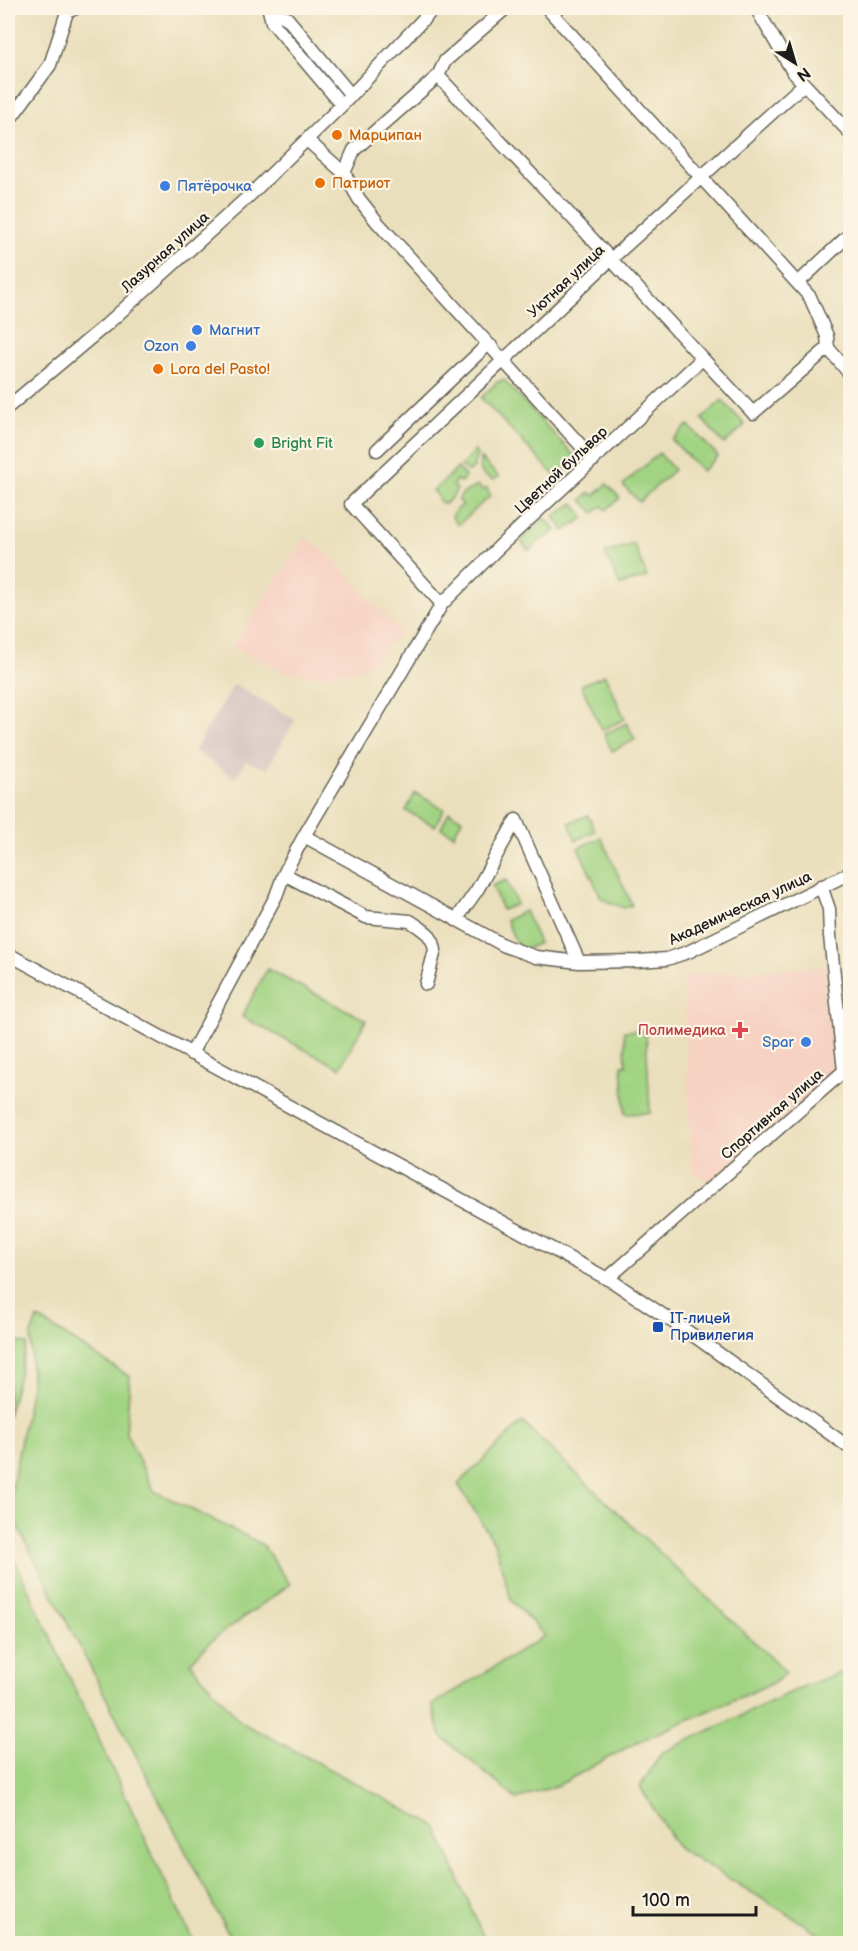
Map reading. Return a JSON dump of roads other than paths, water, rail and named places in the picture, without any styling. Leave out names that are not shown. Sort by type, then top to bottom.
[{"type":"street","points":[[8,122],[50,65],[67,12],[76,8]]},
{"type":"street","name":"Лазурная улица","points":[[8,407],[106,325],[240,204],[342,105],[434,8]]},
{"type":"street","points":[[344,173],[354,150],[438,76],[445,61],[506,8]]},
{"type":"street","points":[[547,8],[810,297],[827,336],[828,348],[850,374]]},
{"type":"street","points":[[756,8],[793,72],[850,133]]},
{"type":"street","points":[[268,9],[287,18],[351,95]]},
{"type":"street","points":[[268,9],[272,22],[342,105]]},
{"type":"street","points":[[438,76],[753,413],[828,348]]},
{"type":"street","name":"Уютная улица","points":[[442,604],[351,504],[611,259],[804,84]]},
{"type":"street","points":[[307,140],[344,173],[359,199],[378,223],[594,460]]},
{"type":"street","points":[[798,283],[850,234]]},
{"type":"street","points":[[377,450],[485,347],[491,346]]},
{"type":"street","name":"Цветной бульвар","points":[[191,1054],[276,896],[284,874],[304,836],[442,604],[500,546],[702,359]]},
{"type":"street","points":[[456,920],[477,890],[516,820],[579,962]]},
{"type":"street","name":"Академическая улица","points":[[304,836],[505,946],[536,957],[579,962],[638,961],[678,956],[850,873]]},
{"type":"street","points":[[284,874],[366,917],[410,921],[420,927],[428,934],[435,950],[426,984]]},
{"type":"street","name":"Спортивная улица","points":[[607,1279],[847,1068],[830,936],[830,909],[821,886]]},
{"type":"street","points":[[8,954],[607,1279],[697,1338],[850,1448]]},
{"type":"place","name":"Марципан","points":[[337,135]]},
{"type":"place","name":"Патриот","points":[[320,183]]},
{"type":"place","name":"Пятёрочка","points":[[165,186]]},
{"type":"place","name":"Магнит","points":[[197,330]]},
{"type":"place","name":"Ozon","points":[[191,346]]},
{"type":"place","name":"Lora del Pasto!","points":[[158,369]]},
{"type":"place","name":"Bright Fit","points":[[259,443]]},
{"type":"place","name":"Полимедика","points":[[740,1030]]},
{"type":"place","name":"Spar","points":[[806,1042]]},
{"type":"place","name":"IT-лицей Привилегия","points":[[658,1327]]}]
